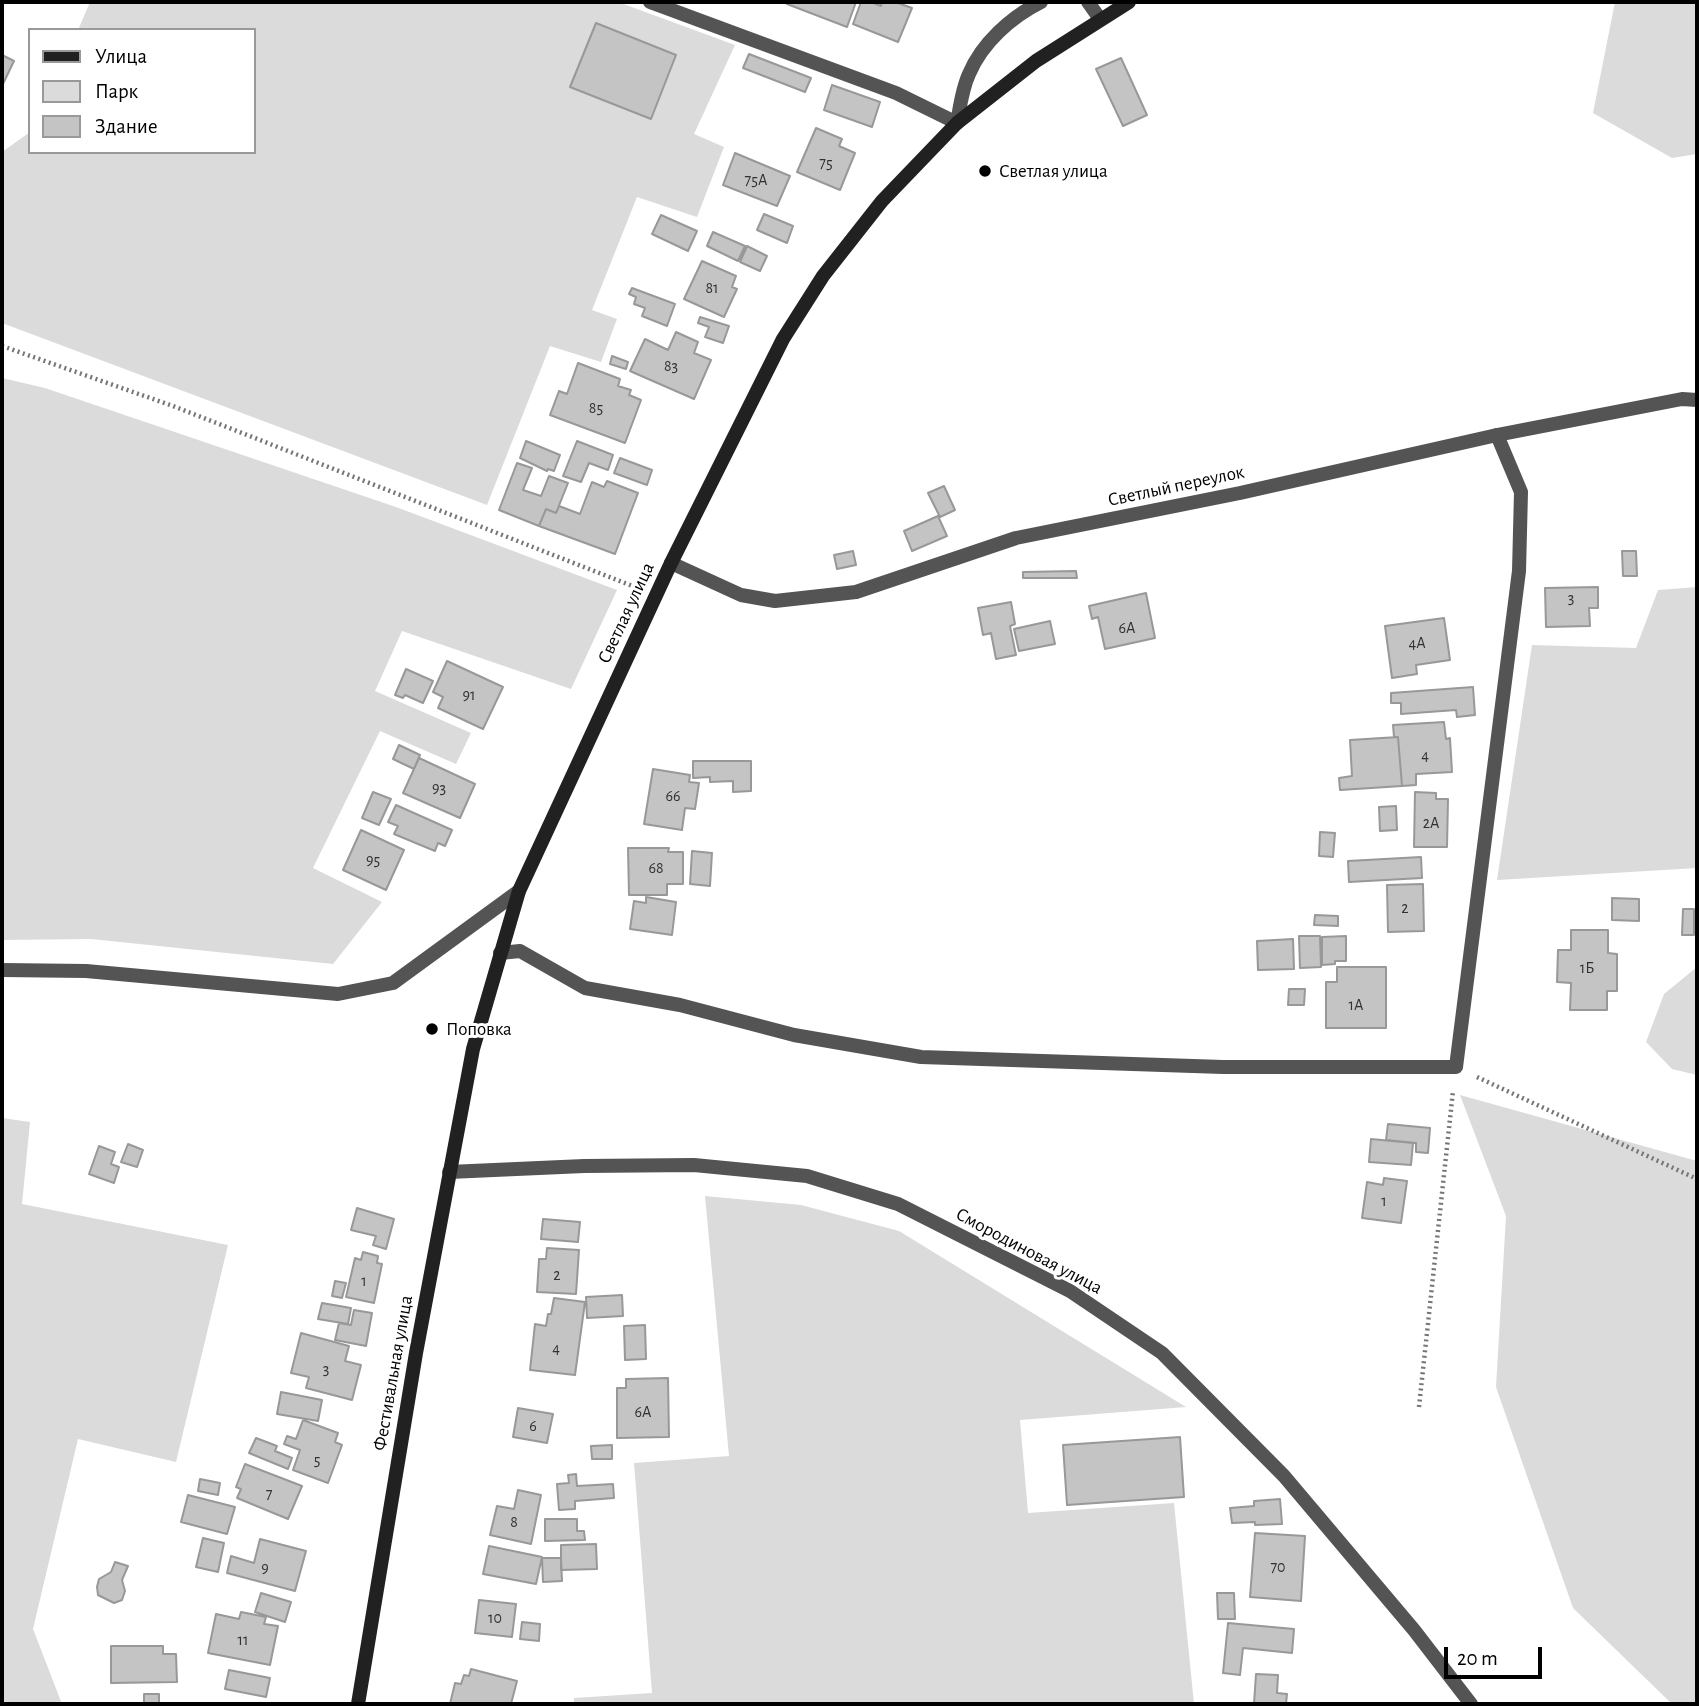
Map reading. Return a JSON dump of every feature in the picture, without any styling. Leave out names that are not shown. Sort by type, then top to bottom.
[{"type":"street","points":[[650,2],[896,93],[957,123],[968,75],[982,52],[1001,29],[1024,10],[1041,2]]},
{"type":"street","points":[[1088,2],[1100,19]]},
{"type":"street","name":"Светлая улица","points":[[473,1049],[519,891],[671,563],[783,339],[823,276],[882,201],[957,123],[1036,61],[1129,2]]},
{"type":"street","name":"Светлый переулок","points":[[671,563],[741,595],[775,601],[856,592],[1016,538],[1240,493],[1497,435],[1682,399],[1697,400]]},
{"type":"street","points":[[500,953],[520,951],[585,988],[680,1005],[794,1035],[921,1057],[1223,1067],[1456,1067],[1519,570],[1521,492],[1497,435]]},
{"type":"street","points":[[2,970],[86,971],[338,994],[393,983],[519,891]]},
{"type":"street","name":"Фестивальная улица","points":[[358,1704],[416,1353],[473,1049]]},
{"type":"street","name":"Смородиновая улица","points":[[449,1172],[694,1164],[807,1175],[898,1204],[1070,1291],[1162,1353],[1283,1476],[1414,1630],[1471,1704]]},
{"type":"path","points":[[2,346],[173,406],[656,595]]},
{"type":"path","points":[[1419,1407],[1456,1067],[1697,1179]]},
{"type":"green space","points":[[90,2],[618,2],[735,45],[694,134],[724,147],[697,217],[637,197],[592,310],[617,319],[601,362],[550,346],[487,505],[2,323],[2,152],[28,133],[28,154],[256,154],[256,28],[79,28]]},
{"type":"green space","points":[[1615,2],[1697,2],[1697,154],[1672,158],[1593,113]]},
{"type":"green space","points":[[2,378],[45,388],[396,507],[617,590],[571,689],[402,631],[375,691],[471,733],[456,764],[380,731],[313,868],[382,902],[333,964],[91,939],[2,940]]},
{"type":"green space","points":[[1697,587],[1697,868],[1497,880],[1532,645],[1636,648],[1658,590]]},
{"type":"green space","points":[[1697,967],[1697,1075],[1672,1069],[1646,1042],[1664,994]]},
{"type":"green space","points":[[1460,1095],[1697,1161],[1697,1704],[1672,1704],[1573,1608],[1496,1387],[1506,1216]]},
{"type":"green space","points":[[2,1118],[30,1122],[22,1204],[228,1245],[176,1462],[78,1439],[33,1629],[62,1704],[2,1704]]},
{"type":"green space","points":[[705,1196],[801,1205],[899,1231],[1186,1407],[1020,1420],[1028,1513],[1174,1503],[1194,1704],[574,1704],[574,1698],[652,1693],[634,1463],[729,1456]]},
{"type":"building","points":[[856,2],[847,27],[787,4]]},
{"type":"building","points":[[861,2],[881,6],[882,2],[895,2],[912,8],[898,42],[853,24]]},
{"type":"building","points":[[596,23],[676,55],[651,119],[570,87]]},
{"type":"building","points":[[749,54],[811,78],[805,92],[743,68]]},
{"type":"building","points":[[2,55],[14,61],[3,84],[2,84]]},
{"type":"building","points":[[1121,58],[1147,115],[1123,126],[1096,69]]},
{"type":"building","points":[[832,85],[880,102],[872,127],[824,110]]},
{"type":"building","points":[[816,128],[842,139],[839,146],[855,153],[840,190],[797,172]]},
{"type":"building","points":[[735,153],[790,176],[777,206],[723,185]]},
{"type":"building","points":[[764,214],[793,226],[787,243],[757,230]]},
{"type":"building","points":[[661,215],[697,231],[688,251],[652,234]]},
{"type":"building","points":[[713,232],[745,246],[738,261],[707,246]]},
{"type":"building","points":[[747,246],[767,256],[760,271],[740,262]]},
{"type":"building","points":[[702,261],[736,276],[732,287],[737,289],[724,317],[684,299]]},
{"type":"building","points":[[632,288],[675,304],[667,326],[642,316],[645,308],[634,304],[636,297],[629,294]]},
{"type":"building","points":[[700,317],[729,326],[723,343],[705,337],[709,327],[698,323]]},
{"type":"building","points":[[676,332],[698,342],[694,353],[711,360],[694,399],[630,371],[645,339],[668,350]]},
{"type":"building","points":[[612,356],[628,362],[626,369],[610,364]]},
{"type":"building","points":[[578,363],[620,379],[618,386],[631,390],[629,395],[641,400],[625,443],[550,415],[559,391],[567,394]]},
{"type":"building","points":[[526,441],[560,455],[554,471],[547,471],[520,458]]},
{"type":"building","points":[[577,441],[613,455],[608,470],[589,463],[581,482],[563,476]]},
{"type":"building","points":[[620,458],[652,470],[647,485],[614,473]]},
{"type":"building","points":[[517,463],[532,468],[523,490],[541,496],[549,476],[568,483],[556,513],[546,509],[539,526],[499,510]]},
{"type":"building","points":[[607,481],[638,493],[615,554],[539,526],[546,509],[556,513],[559,506],[580,514],[592,482],[604,487]]},
{"type":"building","points":[[944,486],[955,510],[940,517],[928,493]]},
{"type":"building","points":[[938,516],[947,536],[912,551],[904,531]]},
{"type":"building","points":[[853,551],[856,565],[837,569],[834,555]]},
{"type":"building","points":[[1622,551],[1636,551],[1637,576],[1623,576]]},
{"type":"building","points":[[1076,571],[1077,578],[1023,578],[1023,572]]},
{"type":"building","points":[[1598,587],[1598,608],[1589,608],[1590,626],[1546,627],[1545,588]]},
{"type":"building","points":[[1146,593],[1155,638],[1105,649],[1098,617],[1092,619],[1089,606]]},
{"type":"building","points":[[1011,602],[1015,624],[1010,626],[1016,655],[996,659],[991,633],[983,635],[978,608]]},
{"type":"building","points":[[1444,618],[1450,660],[1416,665],[1417,674],[1392,678],[1385,626]]},
{"type":"building","points":[[1050,621],[1055,644],[1019,651],[1014,629]]},
{"type":"building","points":[[447,661],[503,687],[483,729],[438,708],[443,697],[433,692]]},
{"type":"building","points":[[406,669],[433,681],[423,703],[405,695],[403,698],[395,695]]},
{"type":"building","points":[[1473,687],[1475,715],[1457,717],[1456,710],[1401,714],[1401,703],[1391,703],[1391,693]]},
{"type":"building","points":[[1444,722],[1446,739],[1450,738],[1452,772],[1416,774],[1416,785],[1402,786],[1398,737],[1394,737],[1393,725]]},
{"type":"building","points":[[1398,737],[1402,786],[1340,790],[1339,778],[1352,776],[1350,740]]},
{"type":"building","points":[[399,745],[420,755],[414,769],[393,759]]},
{"type":"building","points":[[419,758],[475,784],[460,818],[403,793]]},
{"type":"building","points":[[693,761],[751,761],[751,791],[733,792],[733,781],[710,782],[710,777],[693,778]]},
{"type":"building","points":[[653,769],[690,775],[689,782],[699,783],[695,809],[685,808],[682,830],[644,824]]},
{"type":"building","points":[[373,792],[391,799],[379,825],[362,818]]},
{"type":"building","points":[[1415,792],[1436,793],[1436,799],[1448,799],[1447,847],[1414,847]]},
{"type":"building","points":[[396,805],[452,830],[445,846],[438,843],[435,851],[394,834],[398,826],[388,822]]},
{"type":"building","points":[[1396,806],[1397,830],[1380,831],[1379,807]]},
{"type":"building","points":[[361,830],[404,850],[386,890],[343,870]]},
{"type":"building","points":[[1320,832],[1335,833],[1333,857],[1319,856]]},
{"type":"building","points":[[628,848],[669,848],[668,852],[683,852],[683,884],[667,884],[667,895],[629,895]]},
{"type":"building","points":[[692,851],[712,853],[710,886],[690,884]]},
{"type":"building","points":[[1421,857],[1422,878],[1349,882],[1348,861]]},
{"type":"building","points":[[1423,884],[1424,931],[1388,932],[1387,885]]},
{"type":"building","points":[[646,897],[676,902],[672,935],[630,929],[634,901],[646,903]]},
{"type":"building","points":[[1612,898],[1639,899],[1639,921],[1612,920]]},
{"type":"building","points":[[1683,909],[1694,909],[1694,935],[1682,935]]},
{"type":"building","points":[[1315,915],[1338,916],[1338,926],[1314,925]]},
{"type":"building","points":[[1571,930],[1608,930],[1608,953],[1617,954],[1617,991],[1607,991],[1607,1010],[1570,1010],[1571,983],[1557,982],[1558,950],[1571,950]]},
{"type":"building","points":[[1299,936],[1320,936],[1321,967],[1300,968]]},
{"type":"building","points":[[1346,936],[1346,961],[1322,965],[1322,937]]},
{"type":"building","points":[[1293,939],[1294,969],[1258,970],[1257,941]]},
{"type":"building","points":[[1337,967],[1386,967],[1386,1028],[1326,1028],[1326,982],[1337,982]]},
{"type":"building","points":[[1289,989],[1305,989],[1304,1005],[1288,1005]]},
{"type":"building","points":[[1388,1124],[1430,1128],[1428,1153],[1416,1152],[1416,1143],[1386,1140]]},
{"type":"building","points":[[1371,1139],[1413,1143],[1411,1165],[1369,1162]]},
{"type":"building","points":[[128,1144],[143,1150],[137,1167],[121,1162]]},
{"type":"building","points":[[99,1146],[115,1152],[111,1164],[119,1167],[114,1183],[89,1174]]},
{"type":"building","points":[[1384,1178],[1407,1181],[1401,1223],[1362,1218],[1367,1182],[1383,1185]]},
{"type":"building","points":[[357,1208],[394,1219],[386,1249],[373,1245],[376,1236],[351,1230]]},
{"type":"building","points":[[543,1219],[580,1222],[578,1242],[541,1239]]},
{"type":"building","points":[[547,1248],[579,1250],[576,1294],[537,1292],[539,1259],[546,1259]]},
{"type":"building","points":[[363,1252],[378,1256],[377,1263],[382,1264],[374,1303],[346,1297],[355,1258],[361,1260]]},
{"type":"building","points":[[335,1281],[346,1283],[342,1298],[332,1296]]},
{"type":"building","points":[[622,1295],[623,1316],[587,1318],[586,1297]]},
{"type":"building","points":[[554,1298],[585,1302],[575,1375],[530,1370],[535,1324],[546,1326]]},
{"type":"building","points":[[322,1303],[351,1308],[348,1324],[318,1319]]},
{"type":"building","points":[[354,1310],[372,1313],[366,1346],[335,1340],[339,1323],[351,1325]]},
{"type":"building","points":[[645,1325],[646,1359],[625,1360],[624,1326]]},
{"type":"building","points":[[301,1333],[349,1346],[345,1361],[361,1365],[352,1400],[306,1388],[309,1377],[291,1373]]},
{"type":"building","points":[[668,1378],[669,1437],[617,1438],[617,1388],[626,1388],[626,1379]]},
{"type":"building","points":[[281,1392],[322,1400],[318,1421],[277,1414]]},
{"type":"building","points":[[518,1408],[553,1414],[547,1443],[513,1437]]},
{"type":"building","points":[[303,1420],[338,1433],[335,1442],[342,1445],[328,1483],[293,1470],[300,1450],[284,1444],[287,1436],[296,1439]]},
{"type":"building","points":[[1180,1437],[1184,1497],[1067,1505],[1063,1445]]},
{"type":"building","points":[[256,1438],[277,1446],[275,1451],[292,1458],[288,1469],[249,1453]]},
{"type":"building","points":[[612,1445],[612,1459],[592,1459],[591,1446]]},
{"type":"building","points":[[245,1464],[302,1486],[288,1519],[237,1498],[241,1489],[236,1487]]},
{"type":"building","points":[[576,1474],[577,1486],[613,1484],[614,1498],[575,1501],[575,1509],[559,1510],[557,1484],[569,1483],[568,1475]]},
{"type":"building","points":[[200,1479],[220,1483],[218,1495],[198,1491]]},
{"type":"building","points":[[518,1490],[541,1495],[531,1544],[490,1535],[497,1506],[514,1509]]},
{"type":"building","points":[[188,1495],[235,1507],[227,1534],[181,1522]]},
{"type":"building","points":[[1280,1499],[1282,1524],[1232,1523],[1230,1508],[1254,1506],[1254,1501]]},
{"type":"building","points":[[545,1519],[577,1519],[577,1531],[584,1531],[585,1540],[545,1541]]},
{"type":"building","points":[[1255,1533],[1305,1536],[1301,1601],[1250,1597]]},
{"type":"building","points":[[203,1538],[224,1543],[218,1572],[196,1567]]},
{"type":"building","points":[[260,1539],[306,1551],[295,1591],[227,1573],[231,1556],[254,1563]]},
{"type":"building","points":[[596,1544],[597,1569],[561,1570],[561,1545]]},
{"type":"building","points":[[489,1546],[542,1557],[536,1584],[483,1574]]},
{"type":"building","points":[[542,1558],[561,1558],[562,1581],[543,1582]]},
{"type":"building","points":[[115,1562],[128,1566],[122,1580],[125,1591],[122,1600],[114,1603],[98,1595],[97,1587],[99,1579],[111,1572]]},
{"type":"building","points":[[261,1593],[291,1602],[285,1622],[255,1612]]},
{"type":"building","points":[[1217,1593],[1234,1593],[1235,1619],[1218,1619]]},
{"type":"building","points":[[479,1600],[516,1604],[512,1637],[475,1633]]},
{"type":"building","points":[[241,1612],[266,1617],[264,1624],[278,1626],[270,1665],[208,1653],[216,1614],[239,1619]]},
{"type":"building","points":[[522,1622],[540,1624],[539,1641],[520,1639]]},
{"type":"building","points":[[1228,1623],[1294,1629],[1292,1653],[1243,1648],[1240,1675],[1223,1673]]},
{"type":"building","points":[[111,1646],[163,1646],[163,1654],[176,1654],[177,1682],[111,1683]]},
{"type":"building","points":[[471,1669],[517,1681],[511,1704],[450,1704],[455,1683],[461,1684],[464,1675],[469,1676]]},
{"type":"building","points":[[229,1670],[270,1678],[266,1697],[225,1689]]},
{"type":"building","points":[[1256,1674],[1278,1675],[1277,1693],[1287,1694],[1286,1704],[1254,1704]]},
{"type":"building","points":[[144,1694],[159,1694],[159,1704],[144,1704]]},
{"type":"place","name":"Светлая улица","points":[[985,171]]},
{"type":"place","name":"Поповка","points":[[432,1029]]}]
